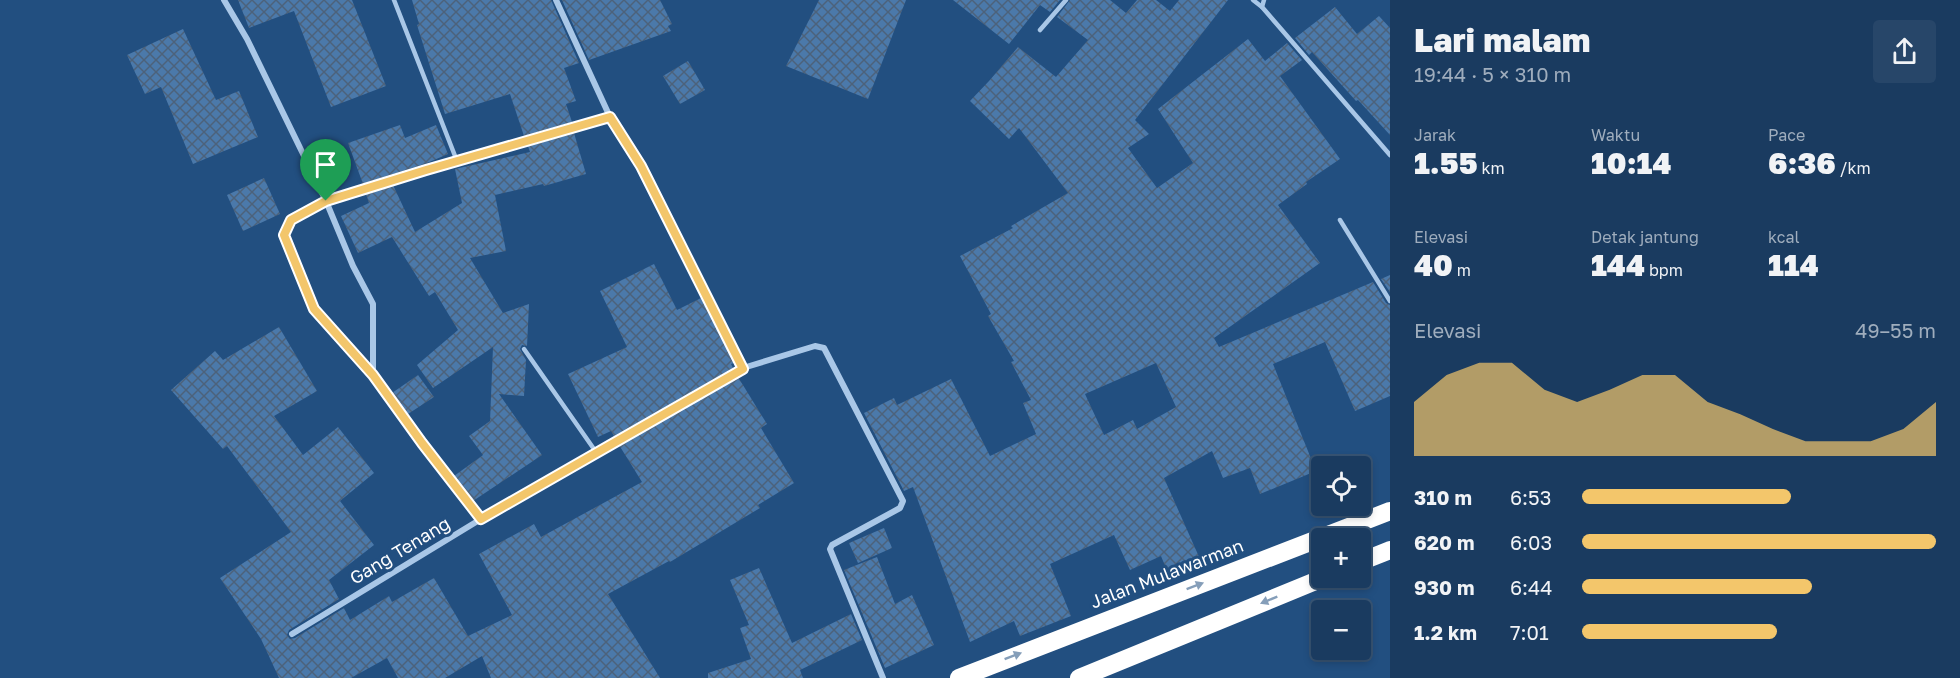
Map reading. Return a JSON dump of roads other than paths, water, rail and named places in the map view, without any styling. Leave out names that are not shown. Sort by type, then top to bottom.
[{"type":"highway","name":"Jalan Mulawarman","points":[[959,678],[1390,511]]},
{"type":"highway","points":[[1371,558],[1390,550]]},
{"type":"highway","points":[[1079,678],[1311,583]]},
{"type":"street","points":[[224,0],[247,39],[373,304],[373,375]]},
{"type":"street","points":[[556,0],[610,117],[641,166],[743,369]]},
{"type":"street","points":[[481,519],[373,375],[314,309],[284,235],[291,220],[326,201],[610,117]]},
{"type":"street","name":"Gang Tenang","points":[[292,634],[481,519],[743,369],[815,346],[824,348],[903,501],[900,508],[832,545],[830,549],[883,678]]},
{"type":"lane","points":[[394,0],[457,161]]},
{"type":"lane","points":[[1040,30],[1066,0]]},
{"type":"lane","points":[[1253,0],[1262,7],[1390,155]]},
{"type":"lane","points":[[1262,7],[1264,0]]},
{"type":"lane","points":[[1340,220],[1390,302]]},
{"type":"lane","points":[[524,349],[596,452]]}]
